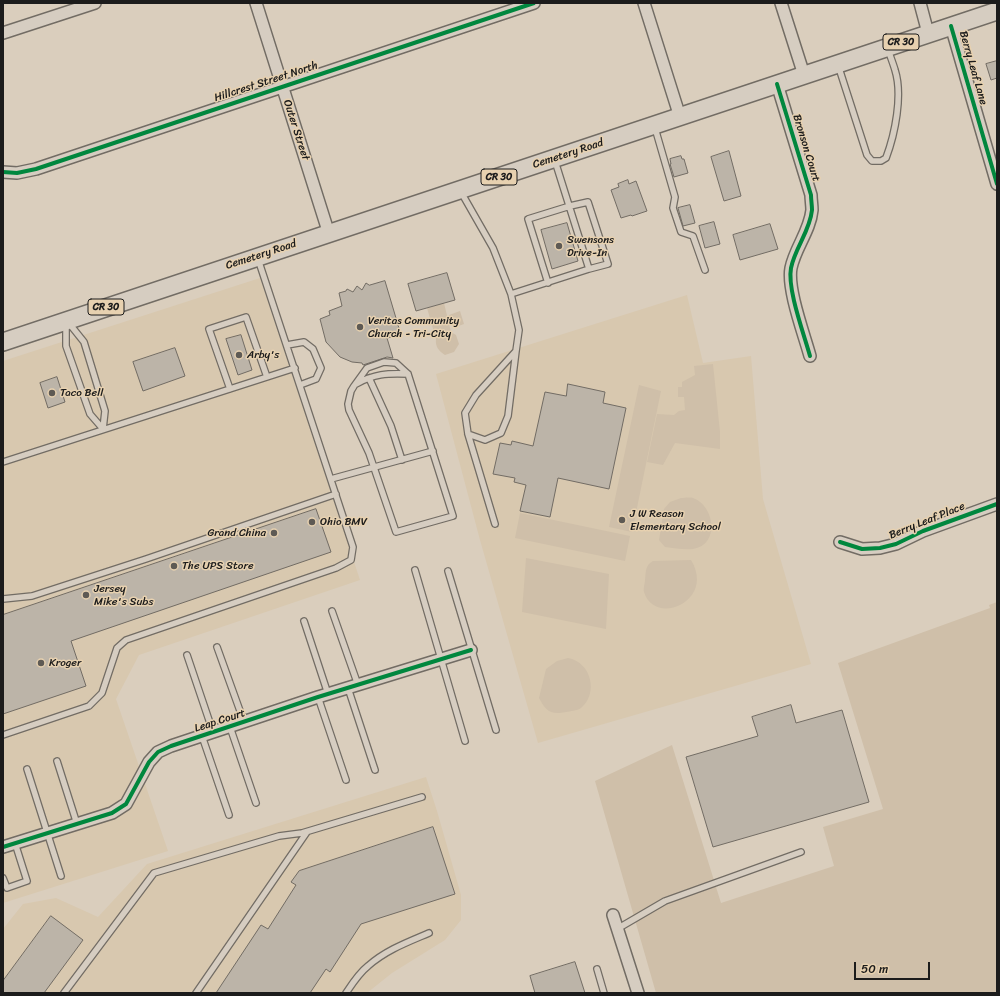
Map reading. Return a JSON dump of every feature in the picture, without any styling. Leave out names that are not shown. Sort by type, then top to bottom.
[{"type":"main road","name":"Cemetery Road","points":[[3,342],[993,11]]},
{"type":"street","points":[[3,33],[95,3]]},
{"type":"street","name":"Outer Street","points":[[256,3],[328,234]]},
{"type":"street","name":"Hillcrest Street North","points":[[3,172],[18,173],[36,169],[534,3]]},
{"type":"street","points":[[644,3],[680,116]]},
{"type":"street","points":[[781,3],[804,75]]},
{"type":"street","points":[[920,3],[928,33]]},
{"type":"street","name":"Berry Leaf Lane","points":[[951,26],[997,184]]},
{"type":"street","name":"Bronson Court","points":[[777,84],[811,195],[812,210],[809,225],[796,252],[791,270],[791,288],[810,356]]},
{"type":"street","name":"Berry Leaf Place","points":[[840,542],[862,549],[880,548],[896,544],[930,528],[997,504]]},
{"type":"street","name":"Leap Court","points":[[3,847],[112,813],[126,804],[149,762],[158,752],[171,746],[353,686],[471,650]]},
{"type":"street","points":[[613,915],[638,993]]},
{"type":"lane","points":[[838,64],[867,155],[872,161],[881,161],[886,158],[891,145],[899,99],[896,71],[887,47]]},
{"type":"lane","points":[[654,125],[675,197],[673,208],[681,232],[693,236],[706,270]]},
{"type":"lane","points":[[554,158],[589,269]]},
{"type":"lane","points":[[460,190],[493,248],[511,294],[519,330],[508,416],[501,433],[484,440],[468,434]]},
{"type":"lane","points":[[511,294],[608,264],[588,202],[528,219],[548,282]]},
{"type":"lane","points":[[3,735],[89,706],[102,693],[117,648],[126,640],[336,568],[351,560],[353,547],[257,257]]},
{"type":"lane","points":[[230,389],[209,329],[246,317],[267,377]]},
{"type":"lane","points":[[66,321],[84,342],[105,410],[103,429]]},
{"type":"lane","points":[[66,321],[66,346],[90,414],[103,429]]},
{"type":"lane","points":[[287,345],[304,342],[313,348],[320,368],[316,379],[300,385]]},
{"type":"lane","points":[[495,524],[468,434],[465,413],[476,395],[516,351]]},
{"type":"lane","points":[[384,362],[396,363],[408,374],[453,516],[396,532],[369,453],[349,410],[348,404],[351,391],[354,386],[367,368],[384,362]]},
{"type":"lane","points":[[3,462],[294,368]]},
{"type":"lane","points":[[354,386],[378,374],[408,374]]},
{"type":"lane","points":[[369,378],[391,426],[402,460]]},
{"type":"lane","points":[[331,479],[433,451]]},
{"type":"lane","points":[[3,599],[28,598],[336,494]]},
{"type":"lane","points":[[416,570],[465,741]]},
{"type":"lane","points":[[448,571],[496,730]]},
{"type":"lane","points":[[332,611],[375,770]]},
{"type":"lane","points":[[304,621],[346,780]]},
{"type":"lane","points":[[217,647],[244,722]]},
{"type":"lane","points":[[187,655],[213,732]]},
{"type":"lane","points":[[230,727],[256,803]]},
{"type":"lane","points":[[202,736],[229,816]]},
{"type":"lane","points":[[57,761],[77,824]]},
{"type":"lane","points":[[27,770],[61,876]]},
{"type":"lane","points":[[64,993],[154,873],[279,836],[308,832],[422,797]]},
{"type":"lane","points":[[196,993],[308,832]]},
{"type":"lane","points":[[3,878],[7,888],[27,881],[15,843]]},
{"type":"lane","points":[[617,929],[665,901],[801,852]]},
{"type":"lane","points":[[346,993],[353,982],[368,966],[392,949],[429,933]]},
{"type":"lane","points":[[597,970],[604,993]]},
{"type":"shaded area","points":[[260,278],[360,580],[139,655],[116,699],[168,851],[3,903],[3,361]]},
{"type":"shaded area","name":"J W Reason Elementary School","points":[[687,295],[703,363],[751,356],[763,499],[811,664],[538,743],[480,540],[436,374]]},
{"type":"shaded area","points":[[444,303],[451,332],[456,335],[459,344],[454,352],[445,355],[437,347],[427,308]]},
{"type":"shaded area","points":[[460,311],[464,324],[453,328],[449,315]]},
{"type":"shaded area","points":[[713,364],[720,432],[720,449],[675,443],[663,465],[647,462],[657,414],[674,415],[679,411],[685,410],[684,397],[678,397],[678,387],[682,387],[682,382],[695,375],[694,366]]},
{"type":"shaded area","points":[[639,385],[661,391],[632,532],[609,527]]},
{"type":"shaded area","points":[[681,498],[693,498],[700,502],[710,517],[711,533],[702,546],[693,549],[665,547],[659,540],[664,509],[670,502]]},
{"type":"shaded area","points":[[520,513],[630,536],[625,561],[515,538]]},
{"type":"shaded area","points":[[526,558],[609,574],[606,629],[522,612]]},
{"type":"shaded area","points":[[691,560],[697,575],[696,587],[690,597],[681,604],[670,608],[660,608],[650,602],[644,591],[647,567],[650,563],[653,561]]},
{"type":"shaded area","points":[[997,602],[997,993],[656,993],[595,781],[672,745],[721,903],[834,866],[823,827],[883,809],[838,663],[990,608],[989,605]]},
{"type":"shaded area","points":[[568,658],[582,665],[587,672],[590,679],[590,694],[587,702],[579,709],[561,713],[552,712],[546,709],[539,698],[546,669],[557,661]]},
{"type":"shaded area","points":[[426,777],[461,895],[461,920],[445,940],[392,973],[367,993],[3,993],[3,929],[23,904],[56,898],[98,917],[147,864]]},
{"type":"building","points":[[997,61],[997,78],[991,80],[986,64]]},
{"type":"building","points":[[729,151],[741,196],[724,201],[711,157]]},
{"type":"building","points":[[681,156],[682,159],[684,159],[688,173],[674,177],[670,159]]},
{"type":"building","points":[[628,180],[629,184],[636,181],[647,211],[621,218],[611,190],[619,187],[618,184]]},
{"type":"building","points":[[690,205],[695,223],[683,226],[678,208]]},
{"type":"building","points":[[714,222],[720,244],[705,248],[699,226]]},
{"type":"building","name":"Swensons Drive-In","points":[[567,223],[578,261],[552,269],[541,230]]},
{"type":"building","points":[[770,224],[778,249],[740,260],[733,235]]},
{"type":"building","points":[[447,273],[455,300],[416,311],[408,284]]},
{"type":"building","name":"Veritas Community Church - Tri-City","points":[[385,281],[401,335],[387,338],[393,358],[387,357],[363,365],[362,363],[352,362],[340,357],[326,342],[320,319],[330,315],[329,311],[342,306],[339,293],[346,291],[347,289],[353,292],[357,286],[362,290],[366,283],[369,285]]},
{"type":"building","name":"Arby's","points":[[241,335],[252,370],[238,375],[226,339]]},
{"type":"building","points":[[175,348],[185,376],[143,391],[133,362]]},
{"type":"building","name":"Taco Bell","points":[[57,377],[65,402],[48,408],[40,383]]},
{"type":"building","points":[[568,384],[605,392],[603,403],[626,408],[609,489],[558,478],[550,517],[520,511],[526,485],[514,482],[515,478],[493,474],[500,443],[511,445],[512,441],[533,446],[545,392],[566,396]]},
{"type":"building","points":[[316,509],[331,552],[71,641],[86,686],[3,714],[3,615]]},
{"type":"building","points":[[791,705],[796,723],[842,710],[869,802],[713,847],[686,757],[758,736],[752,717]]},
{"type":"building","points":[[433,827],[455,894],[361,924],[330,972],[326,969],[310,993],[216,993],[261,925],[268,929],[296,885],[291,882],[299,871]]},
{"type":"building","points":[[51,916],[83,940],[44,993],[3,993],[3,981]]},
{"type":"building","points":[[575,962],[585,993],[535,993],[530,976]]},
{"type":"cycle path","points":[[3,172],[17,173],[36,169],[534,3]]},
{"type":"cycle path","points":[[951,26],[997,184]]},
{"type":"cycle path","points":[[777,84],[811,195],[811,218],[793,261],[790,277],[791,288],[800,324],[810,356]]},
{"type":"cycle path","points":[[840,542],[862,549],[880,548],[896,544],[923,531],[997,504]]},
{"type":"cycle path","points":[[3,847],[112,813],[126,804],[149,762],[158,752],[171,746],[318,697],[471,650]]},
{"type":"place","name":"Swensons Drive-In","points":[[559,246]]},
{"type":"place","name":"Veritas Community Church - Tri-City","points":[[360,327]]},
{"type":"place","name":"Arby's","points":[[239,355]]},
{"type":"place","name":"Taco Bell","points":[[52,393]]},
{"type":"place","name":"J W Reason Elementary School","points":[[622,520]]},
{"type":"place","name":"Ohio BMV","points":[[312,522]]},
{"type":"place","name":"Grand China","points":[[274,533]]},
{"type":"place","name":"The UPS Store","points":[[174,566]]},
{"type":"place","name":"Jersey Mike's Subs","points":[[86,595]]},
{"type":"place","name":"Kroger","points":[[41,663]]}]
